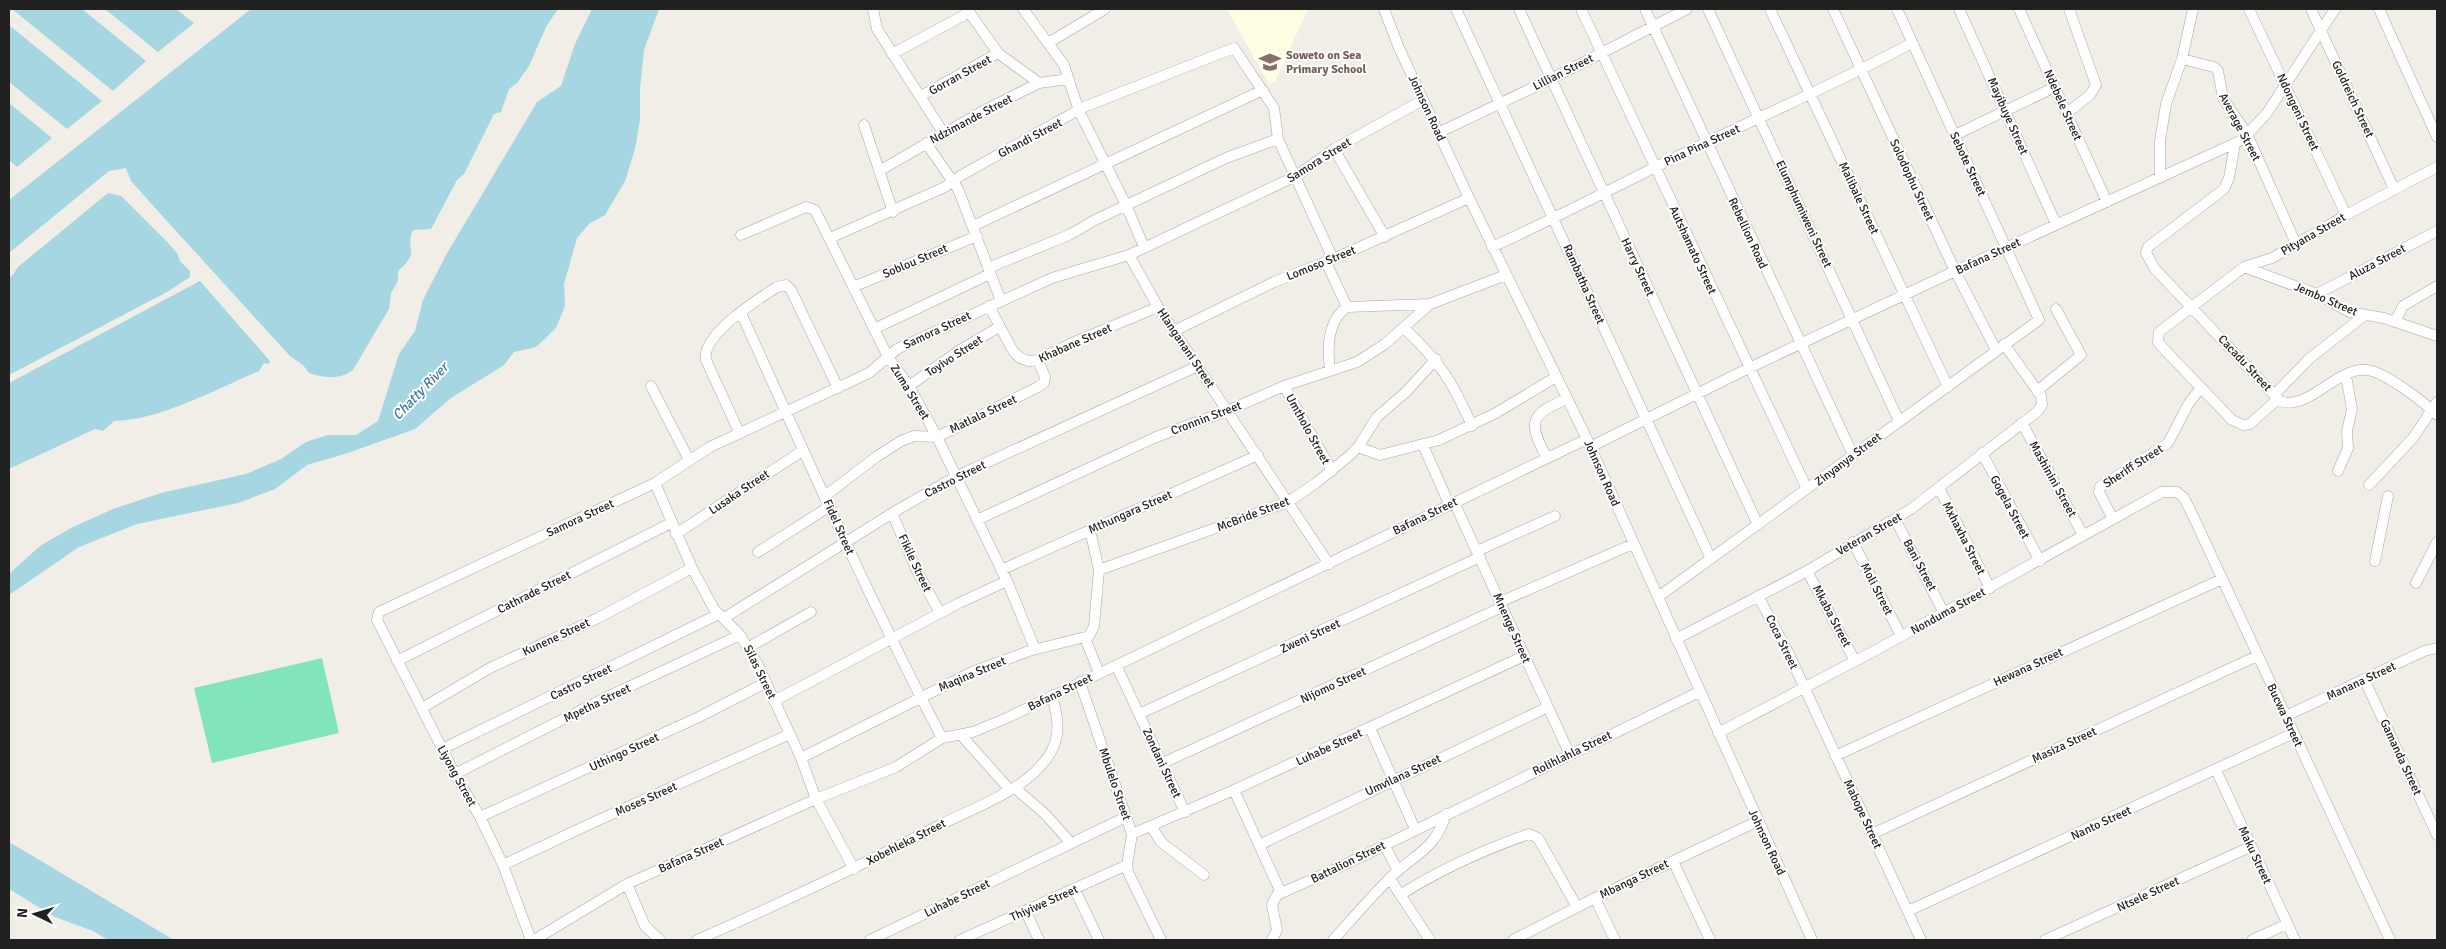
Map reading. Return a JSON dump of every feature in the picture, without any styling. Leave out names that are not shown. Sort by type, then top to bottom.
[{"type":"street","points":[[873,9],[877,29],[922,96],[944,134]]},
{"type":"street","points":[[1022,9],[1064,65],[1079,111],[1126,205],[1144,248]]},
{"type":"street","points":[[1048,43],[1105,9]]},
{"type":"street","name":"Johnson Road","points":[[1384,9],[1438,133],[1588,443],[1812,940]]},
{"type":"street","name":"Rambatha Street","points":[[1456,9],[1711,559]]},
{"type":"street","name":"Harry Street","points":[[1519,9],[1758,525]]},
{"type":"street","name":"Autshamato Street","points":[[1581,9],[1807,489]]},
{"type":"street","name":"Rebellion Road","points":[[1645,9],[1853,456]]},
{"type":"street","name":"Lillian Street","points":[[1438,133],[1551,79],[1687,9]]},
{"type":"street","name":"Elumphumiweni Street","points":[[1708,9],[1899,421]]},
{"type":"street","name":"Malibale Street","points":[[1770,9],[1948,387]]},
{"type":"street","name":"Solodophu Street","points":[[1833,9],[1954,271],[2000,347],[2037,390],[2042,402]]},
{"type":"street","name":"Sebote Street","points":[[1897,9],[2007,246],[2039,320]]},
{"type":"street","name":"Mayibuye Street","points":[[1959,9],[2056,224]]},
{"type":"street","name":"Ndebele Street","points":[[2019,9],[2106,202]]},
{"type":"street","points":[[2067,113],[2090,95],[2096,85],[2069,9]]},
{"type":"street","points":[[2160,178],[2160,141],[2166,104],[2182,59],[2193,9]]},
{"type":"street","name":"Ndongeni Street","points":[[2250,9],[2346,215]]},
{"type":"street","name":"Goldreich Street","points":[[2311,9],[2394,189]]},
{"type":"street","name":"Bafana Street","points":[[532,940],[627,884],[816,799],[896,767],[942,738],[961,735],[986,727],[1547,458],[1645,420],[1749,368],[2007,246],[2235,144],[2248,136],[2267,112],[2335,9]]},
{"type":"street","points":[[2379,9],[2437,136]]},
{"type":"street","points":[[892,54],[968,11],[998,53],[1039,83]]},
{"type":"street","name":"Pina Pina Street","points":[[1492,247],[1554,219],[1706,142],[1861,71],[1912,43]]},
{"type":"street","name":"Ghandi Street","points":[[830,238],[893,212],[953,181],[1089,105],[1234,48],[1262,90]]},
{"type":"street","name":"Gorran Street","points":[[922,96],[998,53]]},
{"type":"street","name":"Average Street","points":[[2182,59],[2216,69],[2223,98],[2248,136],[2296,244]]},
{"type":"street","name":"Ndzimande Street","points":[[879,171],[983,111],[1039,83],[1069,79]]},
{"type":"street","points":[[1955,135],[2055,87]]},
{"type":"street","points":[[1262,90],[1275,111],[1278,139],[1296,176],[1347,307]]},
{"type":"street","name":"Soblou Street","points":[[853,287],[975,231],[1105,163],[1262,90]]},
{"type":"street","name":"Samora Street","points":[[377,614],[655,483],[689,460],[739,432],[838,388],[875,369],[897,349],[1052,278],[1128,255],[1296,176],[1334,149],[1423,100]]},
{"type":"street","points":[[864,125],[893,212]]},
{"type":"street","points":[[874,329],[989,271],[1070,236],[1126,205],[1226,158],[1278,139]]},
{"type":"street","points":[[926,143],[953,181],[975,231],[1001,301]]},
{"type":"street","name":"Cacadu Street","points":[[2235,144],[2224,188],[2148,247],[2146,252],[2162,278],[2193,307],[2276,397],[2285,403],[2298,402],[2329,382],[2360,370],[2369,370],[2435,409]]},
{"type":"street","points":[[1334,149],[1385,237]]},
{"type":"street","name":"Pityana Street","points":[[2200,389],[2158,342],[2157,337],[2163,328],[2244,267],[2272,258],[2346,215],[2437,167]]},
{"type":"street","name":"Lomoso Street","points":[[1174,331],[1274,282],[1385,237],[1469,198]]},
{"type":"street","name":"Zuma Street","points":[[741,235],[806,207],[815,210],[888,357],[909,386],[937,437],[1007,581],[1035,649]]},
{"type":"street","name":"Aluza Street","points":[[2316,294],[2437,231]]},
{"type":"street","name":"Hlanganani Street","points":[[1128,255],[1158,307],[1329,564]]},
{"type":"street","name":"Jembo Street","points":[[2244,267],[2316,294],[2349,312],[2436,333]]},
{"type":"street","points":[[1330,370],[1328,340],[1340,315],[1347,307],[1430,304],[1506,275]]},
{"type":"street","points":[[739,432],[705,356],[708,347],[720,331],[777,287],[789,286],[838,388]]},
{"type":"street","points":[[2395,322],[2403,306],[2437,286]]},
{"type":"street","name":"Cronnin Street","points":[[977,520],[1156,437],[1227,411],[1284,386],[1362,360],[1404,328],[1430,304]]},
{"type":"street","name":"Khabane Street","points":[[989,306],[1016,355],[1025,360],[1038,360],[1081,339],[1158,307]]},
{"type":"street","points":[[2037,390],[2081,355],[2056,309]]},
{"type":"street","name":"Fidel Street","points":[[741,313],[786,411],[802,451],[830,506],[891,639],[942,738]]},
{"type":"street","points":[[2200,389],[2232,420],[2243,425],[2250,424],[2310,358],[2365,315]]},
{"type":"street","name":"Zinyanya Street","points":[[1658,597],[2039,320]]},
{"type":"street","name":"Toyivo Street","points":[[909,386],[960,350],[999,327]]},
{"type":"street","points":[[1404,328],[1436,359],[1453,386],[1472,426]]},
{"type":"street","points":[[1436,359],[1406,392],[1377,417],[1358,447],[1380,455],[1446,438],[1472,426],[1556,377]]},
{"type":"street","name":"Matlala Street","points":[[825,496],[876,457],[901,441],[914,436],[937,437],[1044,383],[1045,377],[1038,360]]},
{"type":"street","name":"Castro Street","points":[[442,749],[721,616],[955,477],[1198,366]]},
{"type":"street","points":[[2338,471],[2348,448],[2347,431],[2352,409],[2346,376]]},
{"type":"street","points":[[651,386],[689,460]]},
{"type":"street","name":"Umtholo Street","points":[[1284,386],[1332,471]]},
{"type":"street","name":"Sheriff Street","points":[[2113,519],[2099,492],[2100,487],[2168,443],[2189,403],[2200,389]]},
{"type":"street","points":[[1547,458],[1536,437],[1534,429],[1536,418],[1542,409],[1567,399]]},
{"type":"street","name":"Veteran Street","points":[[1676,639],[1807,571],[1895,519],[1939,488],[2037,412],[2042,402]]},
{"type":"street","points":[[2369,485],[2413,438],[2435,409]]},
{"type":"street","name":"Mashinini Street","points":[[2022,423],[2083,535]]},
{"type":"street","name":"Mnenge Street","points":[[1424,445],[1478,554],[1570,754]]},
{"type":"street","name":"McBride Street","points":[[1099,570],[1288,502],[1332,471],[1358,447]]},
{"type":"street","name":"Lusaka Street","points":[[676,534],[802,451]]},
{"type":"street","name":"Gogela Street","points":[[1982,453],[2040,560]]},
{"type":"street","name":"Mthungara Street","points":[[1001,570],[1258,455]]},
{"type":"street","name":"Silas Street","points":[[655,483],[692,568],[714,608],[749,647],[802,758],[816,799],[854,869]]},
{"type":"street","name":"Mxhaxha Street","points":[[1939,488],[1990,588]]},
{"type":"street","name":"Nonduma Street","points":[[1718,733],[1944,613],[2162,492],[2177,492]]},
{"type":"street","name":"Bucwa Street","points":[[2177,492],[2184,498],[2390,940]]},
{"type":"street","points":[[2375,561],[2388,496]]},
{"type":"street","points":[[758,552],[830,506]]},
{"type":"street","name":"Fikile Street","points":[[892,513],[918,571],[940,613]]},
{"type":"street","name":"Zweni Street","points":[[1139,714],[1555,516]]},
{"type":"street","name":"Bani Street","points":[[1895,519],[1944,613]]},
{"type":"street","name":"Cathrade Street","points":[[397,661],[671,523]]},
{"type":"street","points":[[1090,530],[1099,570],[1093,631],[1085,638],[1099,673]]},
{"type":"street","name":"Moli Street","points":[[1854,542],[1901,636]]},
{"type":"street","points":[[2416,583],[2437,542]]},
{"type":"street","name":"Nijomo Street","points":[[1163,764],[1501,604],[1634,544]]},
{"type":"street","name":"Kunene Street","points":[[422,708],[490,668],[598,618],[692,568]]},
{"type":"street","name":"Mkaba Street","points":[[1807,571],[1855,661]]},
{"type":"street","name":"Hewana Street","points":[[1835,756],[2222,579]]},
{"type":"street","points":[[774,701],[835,666],[1007,581]]},
{"type":"street","name":"Coca Street","points":[[1758,596],[1780,634],[1804,688]]},
{"type":"street","points":[[749,647],[811,612]]},
{"type":"street","name":"Liyong Street","points":[[377,614],[377,620],[397,661],[455,774],[480,817],[503,865],[532,940]]},
{"type":"street","name":"Mpetha Street","points":[[455,774],[608,697],[740,635]]},
{"type":"street","name":"Maqina Street","points":[[802,758],[972,672],[1035,649],[1085,638]]},
{"type":"street","name":"Manana Street","points":[[2286,716],[2424,651],[2437,648]]},
{"type":"street","name":"Luhabe Street","points":[[1132,834],[1234,790],[1524,656]]},
{"type":"street","name":"Masiza Street","points":[[1872,834],[2257,656]]},
{"type":"street","name":"Zondani Street","points":[[1116,665],[1185,812]]},
{"type":"street","name":"Gamanda Street","points":[[2364,679],[2437,835]]},
{"type":"street","name":"Mbulelo Street","points":[[1080,682],[1132,834],[1127,865],[1130,877],[1162,940]]},
{"type":"street","name":"Uthingo Street","points":[[480,817],[699,717],[766,683]]},
{"type":"street","name":"Mabope Street","points":[[1804,688],[1921,940]]},
{"type":"street","name":"Rolihlahla Street","points":[[1415,829],[1699,692]]},
{"type":"street","name":"Xobehleka Street","points":[[697,940],[854,869],[1013,789],[1033,775],[1053,748],[1058,726],[1052,695]]},
{"type":"street","name":"Umvilana Street","points":[[1259,845],[1548,707]]},
{"type":"street","points":[[1370,728],[1415,829]]},
{"type":"street","name":"Nanto Street","points":[[1908,911],[2294,733]]},
{"type":"street","name":"Moses Street","points":[[503,865],[790,734]]},
{"type":"street","points":[[961,735],[1013,789],[1045,814],[1071,843]]},
{"type":"street","name":"Maku Street","points":[[2216,770],[2250,847],[2295,940]]},
{"type":"street","points":[[1234,790],[1280,893],[1275,896],[1272,905],[1278,930],[1272,940]]},
{"type":"street","points":[[1334,940],[1398,871],[1438,837],[1446,814]]},
{"type":"street","name":"Luhabe Street","points":[[870,940],[1126,817]]},
{"type":"street","name":"Mbanga Street","points":[[1513,940],[1595,898],[1758,821]]},
{"type":"street","points":[[1151,826],[1161,842],[1204,875]]},
{"type":"street","name":"Battalion Street","points":[[1280,893],[1342,866],[1415,829]]},
{"type":"street","points":[[1400,895],[1428,878],[1483,850],[1529,834],[1538,838],[1577,907]]},
{"type":"street","points":[[1384,844],[1398,871]]},
{"type":"street","name":"Ntsele Street","points":[[2045,940],[2250,847]]},
{"type":"street","points":[[1673,861],[1710,940]]},
{"type":"street","name":"Thiyiwe Street","points":[[960,940],[978,936],[1127,865]]},
{"type":"street","points":[[1390,879],[1426,939]]},
{"type":"street","points":[[627,884],[645,926],[658,940]]},
{"type":"street","points":[[1075,890],[1099,940]]},
{"type":"street","points":[[1595,898],[1615,940]]},
{"type":"street","points":[[1026,912],[1039,940]]},
{"type":"street","points":[[2252,940],[2287,924]]},
{"type":"shaded area","name":"Soweto on Sea Primary School","points":[[1227,9],[1308,9],[1275,82],[1269,84]]},
{"type":"green space","points":[[322,658],[339,733],[212,763],[194,688]]},
{"type":"water","points":[[12,9],[82,9],[146,61],[113,91]]},
{"type":"water","points":[[105,9],[176,9],[194,23],[158,52]]},
{"type":"water","points":[[251,9],[558,9],[546,27],[529,66],[517,83],[509,89],[501,112],[494,114],[464,174],[457,180],[431,229],[413,230],[410,242],[411,254],[398,271],[398,281],[391,293],[389,309],[353,370],[337,377],[326,377],[309,373],[303,365],[290,356],[131,181],[126,168],[109,171],[9,253],[9,200]]},
{"type":"water","name":"Chatty River","points":[[592,9],[659,9],[644,50],[640,89],[640,120],[635,149],[625,181],[605,215],[590,223],[577,238],[564,284],[565,306],[556,328],[536,347],[514,352],[504,365],[451,398],[415,429],[348,453],[307,465],[275,489],[238,503],[137,524],[79,547],[9,595],[9,574],[40,546],[71,528],[113,509],[161,493],[246,474],[281,459],[306,442],[328,435],[356,435],[378,421],[399,354],[415,331],[423,300],[446,255],[537,102],[561,86],[575,44]]},
{"type":"water","points":[[9,25],[102,101],[67,129],[9,82]]},
{"type":"water","points":[[9,103],[52,138],[17,167],[9,160]]},
{"type":"water","points":[[108,193],[121,196],[168,243],[177,253],[180,261],[190,271],[190,277],[167,292],[9,375],[9,277],[12,276],[18,267]]},
{"type":"water","points":[[200,281],[270,361],[269,364],[264,363],[259,371],[169,409],[132,419],[114,421],[103,431],[95,429],[9,469],[9,383]]},
{"type":"water","points":[[9,842],[174,940],[108,940],[93,931],[55,917],[9,889]]},
{"type":"place","name":"Soweto on Sea Primary School","points":[[1270,62]]}]
